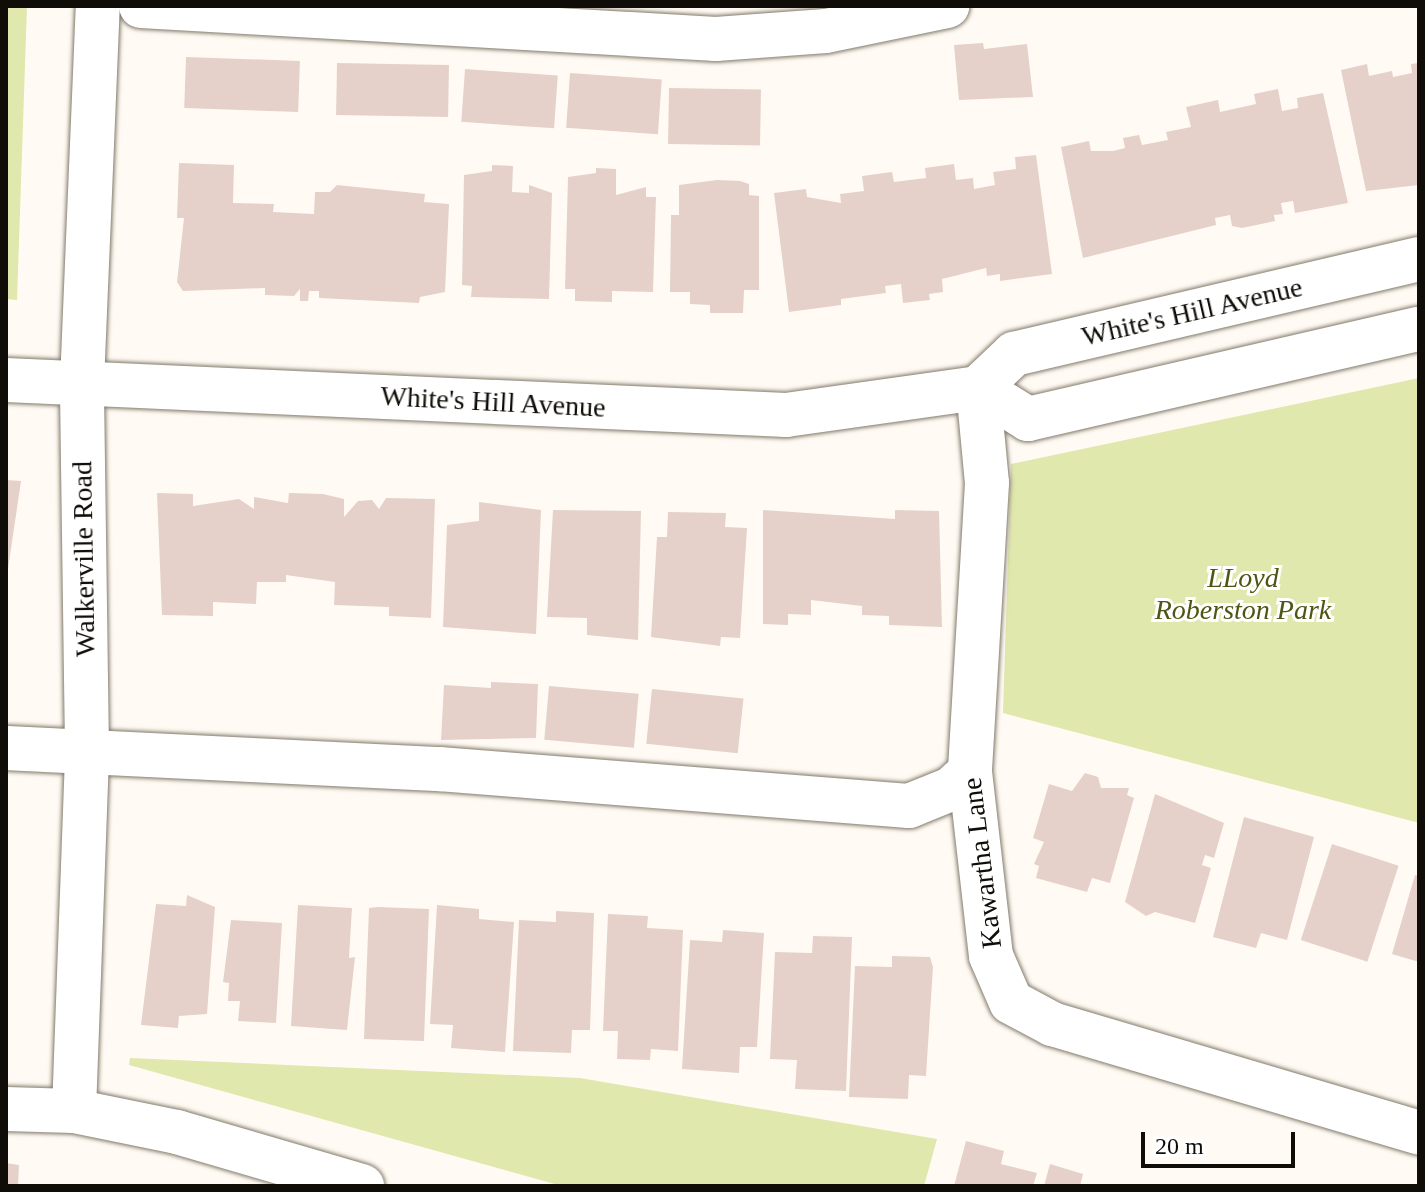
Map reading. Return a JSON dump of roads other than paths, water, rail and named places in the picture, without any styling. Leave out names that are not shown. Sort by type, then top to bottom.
[{"type":"street","name":"Walkerville Road","points":[[74,1111],[87,750],[82,383],[98,6]]},
{"type":"street","points":[[141,6],[716,39],[826,31],[947,6]]},
{"type":"street","name":"White's Hill Avenue","points":[[6,380],[786,415],[978,388],[1014,354],[1419,259]]},
{"type":"street","points":[[978,388],[1028,419],[1419,329]]},
{"type":"street","name":"Kawartha Lane","points":[[978,388],[987,483],[970,772],[991,956],[1011,1002],[1052,1024],[1419,1133]]},
{"type":"street","points":[[6,748],[87,750],[909,806],[951,789],[970,772]]},
{"type":"street","points":[[6,1109],[74,1111],[177,1132],[362,1186]]},
{"type":"park label","name":"LLoyd Roberston Park","points":[[1243,594]]}]
